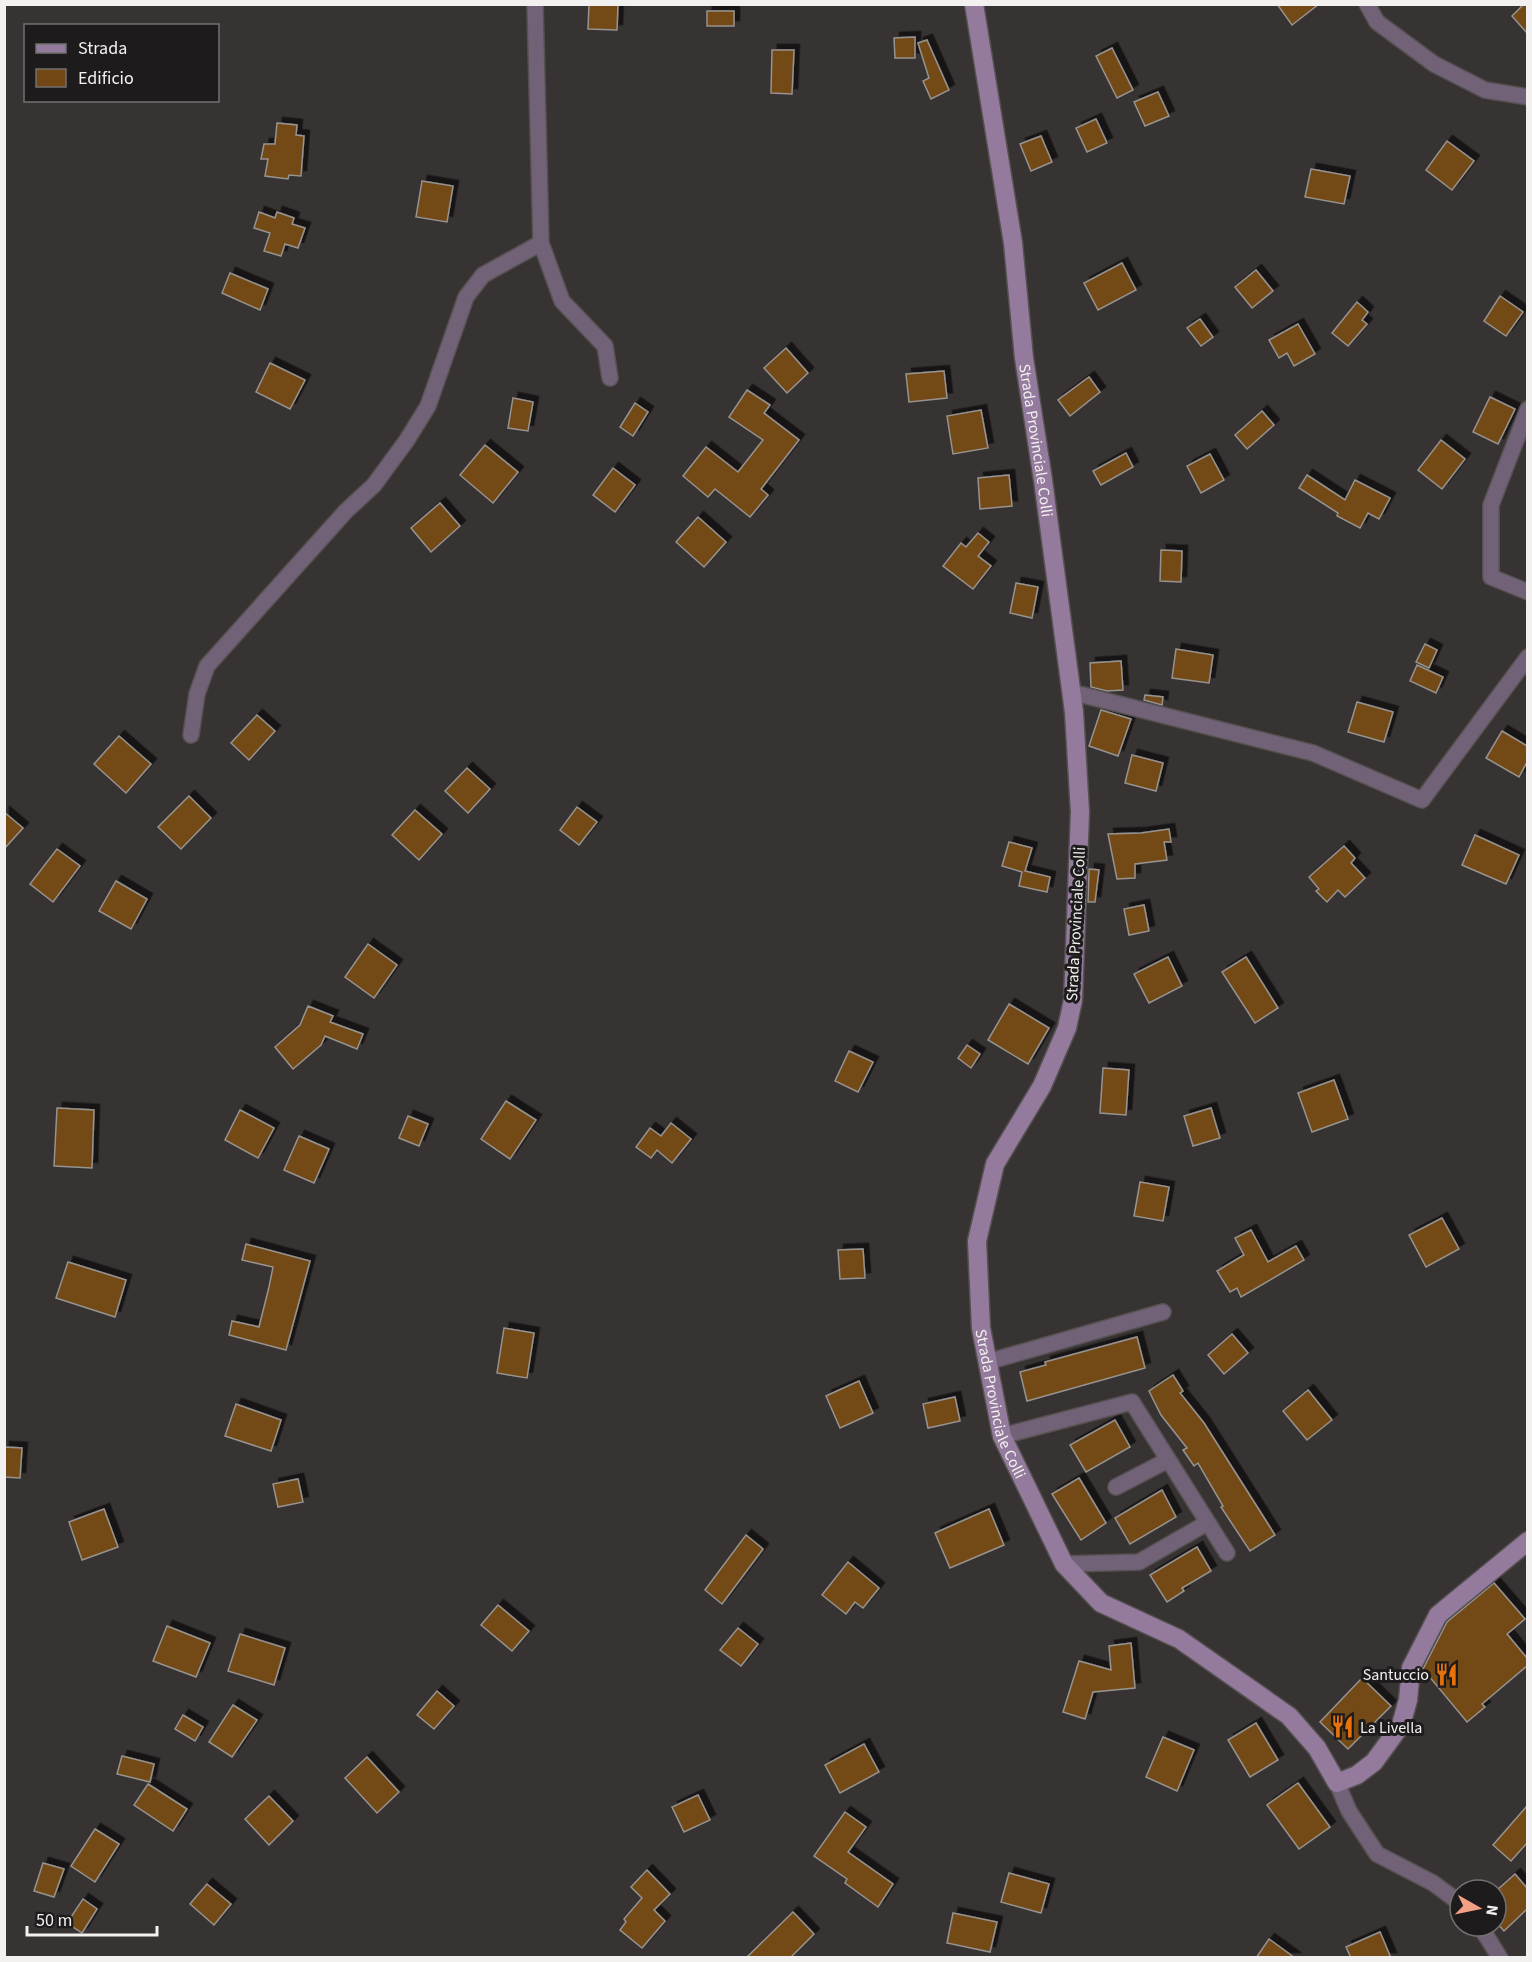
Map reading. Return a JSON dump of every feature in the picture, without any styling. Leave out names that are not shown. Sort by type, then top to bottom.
[{"type":"street","points":[[535,4],[541,243],[562,301],[605,346],[610,378]]},
{"type":"street","name":"Strada Provinciale Colli","points":[[974,4],[1014,243],[1023,358],[1043,480],[1071,692],[1080,812],[1073,1000],[1067,1028],[1042,1086],[995,1164],[977,1242],[981,1328],[1002,1436],[1064,1564],[1101,1603],[1179,1639],[1288,1716],[1317,1748],[1337,1783]]},
{"type":"street","points":[[1367,4],[1377,22],[1434,64],[1485,90],[1527,97]]},
{"type":"street","points":[[191,735],[197,694],[207,666],[346,511],[374,485],[407,440],[428,406],[466,297],[483,275],[541,243]]},
{"type":"street","points":[[1527,409],[1491,505],[1491,577],[1527,592]]},
{"type":"street","points":[[1071,692],[1313,753],[1422,800],[1527,657]]},
{"type":"street","points":[[987,1362],[1163,1312]]},
{"type":"street","points":[[1002,1436],[1132,1402],[1227,1553]]},
{"type":"street","points":[[1116,1487],[1168,1460]]},
{"type":"street","points":[[1064,1564],[1139,1562],[1207,1523]]},
{"type":"street","points":[[1448,1894],[1433,1883],[1377,1854],[1349,1811],[1337,1783],[1357,1775],[1374,1762],[1401,1725],[1408,1700],[1411,1668],[1438,1615],[1527,1541]]},
{"type":"street","points":[[1488,1938],[1500,1958]]},
{"type":"building","points":[[589,4],[618,4],[617,30],[588,29]]},
{"type":"building","points":[[1277,4],[1319,4],[1292,25]]},
{"type":"building","points":[[1524,4],[1527,4],[1527,33],[1512,16]]},
{"type":"building","points":[[707,11],[734,11],[734,26],[707,26]]},
{"type":"building","points":[[915,37],[915,58],[895,58],[894,38]]},
{"type":"building","points":[[927,40],[949,90],[931,99],[923,81],[929,78],[918,43]]},
{"type":"building","points":[[1112,48],[1133,90],[1117,98],[1096,56]]},
{"type":"building","points":[[772,50],[794,50],[792,94],[771,93]]},
{"type":"building","points":[[1158,92],[1169,116],[1145,126],[1134,102]]},
{"type":"building","points":[[1096,119],[1107,143],[1087,152],[1076,128]]},
{"type":"building","points":[[277,123],[297,125],[296,135],[304,136],[301,176],[289,175],[288,179],[265,176],[268,159],[261,159],[264,144],[275,144]]},
{"type":"building","points":[[1041,136],[1052,162],[1031,171],[1020,144]]},
{"type":"building","points":[[1447,141],[1474,161],[1452,190],[1426,170]]},
{"type":"building","points":[[1311,169],[1350,176],[1344,204],[1305,197]]},
{"type":"building","points":[[422,181],[453,186],[447,222],[416,217]]},
{"type":"building","points":[[259,212],[275,218],[277,212],[294,218],[292,224],[305,228],[298,248],[285,244],[281,256],[264,251],[270,233],[254,228]]},
{"type":"building","points":[[1122,263],[1136,290],[1098,310],[1084,283]]},
{"type":"building","points":[[1256,270],[1273,291],[1252,308],[1235,287]]},
{"type":"building","points":[[230,273],[268,289],[260,310],[222,293]]},
{"type":"building","points":[[1500,296],[1523,312],[1506,336],[1484,321]]},
{"type":"building","points":[[1357,302],[1368,312],[1362,320],[1367,324],[1348,346],[1332,333]]},
{"type":"building","points":[[1200,319],[1213,337],[1201,346],[1187,328]]},
{"type":"building","points":[[1298,324],[1315,354],[1294,366],[1287,353],[1279,358],[1269,340]]},
{"type":"building","points":[[786,348],[808,373],[787,393],[764,368]]},
{"type":"building","points":[[270,363],[305,380],[290,409],[256,392]]},
{"type":"building","points":[[944,371],[947,398],[909,402],[906,374]]},
{"type":"building","points":[[1089,377],[1100,392],[1070,416],[1058,400]]},
{"type":"building","points":[[747,390],[770,405],[764,413],[799,440],[761,489],[768,495],[750,517],[715,489],[708,497],[683,476],[706,447],[738,472],[763,440],[729,417]]},
{"type":"building","points":[[1490,397],[1515,409],[1498,444],[1473,432]]},
{"type":"building","points":[[513,398],[533,402],[528,431],[508,428]]},
{"type":"building","points":[[635,403],[648,412],[633,436],[620,427]]},
{"type":"building","points":[[981,410],[988,448],[953,454],[947,416]]},
{"type":"building","points":[[1262,411],[1274,425],[1247,449],[1235,435]]},
{"type":"building","points":[[1441,440],[1465,459],[1442,489],[1418,470]]},
{"type":"building","points":[[485,445],[518,472],[493,503],[460,475]]},
{"type":"building","points":[[1126,453],[1133,467],[1101,485],[1093,471]]},
{"type":"building","points":[[1210,454],[1224,480],[1201,493],[1187,466]]},
{"type":"building","points":[[613,468],[635,485],[615,512],[593,495]]},
{"type":"building","points":[[1009,475],[1012,506],[980,509],[978,478]]},
{"type":"building","points":[[1307,475],[1345,500],[1355,480],[1390,498],[1379,519],[1368,513],[1360,528],[1337,516],[1338,513],[1299,488]]},
{"type":"building","points":[[440,503],[460,526],[431,552],[411,528]]},
{"type":"building","points":[[698,517],[726,542],[704,567],[676,542]]},
{"type":"building","points":[[978,533],[989,542],[978,556],[991,566],[973,589],[943,566],[961,543],[966,547]]},
{"type":"building","points":[[1161,550],[1182,551],[1181,582],[1160,581]]},
{"type":"building","points":[[1016,583],[1038,587],[1032,618],[1010,613]]},
{"type":"building","points":[[1425,644],[1437,650],[1429,668],[1416,662]]},
{"type":"building","points":[[1176,649],[1213,655],[1209,683],[1172,678]]},
{"type":"building","points":[[1121,661],[1123,690],[1107,691],[1091,687],[1090,663]]},
{"type":"building","points":[[1417,665],[1443,677],[1436,693],[1410,681]]},
{"type":"building","points":[[1145,695],[1163,697],[1162,705],[1144,700]]},
{"type":"building","points":[[1357,702],[1393,712],[1384,742],[1348,732]]},
{"type":"building","points":[[1101,710],[1131,719],[1118,756],[1089,746]]},
{"type":"building","points":[[257,715],[275,731],[249,760],[231,743]]},
{"type":"building","points":[[1502,731],[1527,746],[1527,762],[1519,777],[1486,758]]},
{"type":"building","points":[[119,736],[151,764],[126,793],[94,764]]},
{"type":"building","points":[[1132,755],[1163,763],[1156,791],[1125,783]]},
{"type":"building","points":[[467,768],[490,789],[468,813],[445,791]]},
{"type":"building","points":[[189,796],[211,818],[181,849],[158,827]]},
{"type":"building","points":[[577,807],[597,822],[579,845],[560,830]]},
{"type":"building","points":[[415,810],[442,834],[419,860],[392,835]]},
{"type":"building","points":[[4,812],[23,828],[4,849]]},
{"type":"building","points":[[1169,829],[1171,842],[1164,842],[1167,860],[1135,864],[1135,878],[1117,879],[1108,834]]},
{"type":"building","points":[[1475,835],[1519,855],[1506,884],[1462,865]]},
{"type":"building","points":[[1009,842],[1032,848],[1025,871],[1050,877],[1047,892],[1019,886],[1022,872],[1002,866]]},
{"type":"building","points":[[1344,846],[1355,858],[1351,863],[1365,878],[1345,897],[1338,890],[1327,902],[1316,891],[1319,889],[1309,877]]},
{"type":"building","points":[[57,849],[80,866],[53,902],[30,884]]},
{"type":"building","points":[[1089,869],[1099,870],[1095,902],[1088,902]]},
{"type":"building","points":[[116,881],[147,899],[131,929],[99,911]]},
{"type":"building","points":[[1144,905],[1149,931],[1129,935],[1124,909]]},
{"type":"building","points":[[368,944],[397,965],[374,998],[345,977]]},
{"type":"building","points":[[1168,957],[1182,986],[1149,1003],[1134,974]]},
{"type":"building","points":[[1246,957],[1278,1008],[1255,1023],[1222,972]]},
{"type":"building","points":[[1009,1004],[1049,1028],[1028,1064],[988,1040]]},
{"type":"building","points":[[308,1006],[333,1016],[330,1022],[363,1034],[357,1049],[325,1036],[321,1045],[293,1069],[275,1047],[300,1025]]},
{"type":"building","points":[[967,1045],[980,1054],[971,1068],[958,1058]]},
{"type":"building","points":[[849,1051],[873,1062],[858,1092],[835,1081]]},
{"type":"building","points":[[1103,1068],[1129,1070],[1126,1115],[1100,1113]]},
{"type":"building","points":[[1334,1080],[1348,1119],[1312,1132],[1298,1093]]},
{"type":"building","points":[[506,1101],[536,1120],[510,1159],[481,1139]]},
{"type":"building","points":[[57,1108],[94,1110],[92,1168],[54,1166]]},
{"type":"building","points":[[1211,1108],[1220,1138],[1193,1146],[1184,1116]]},
{"type":"building","points":[[240,1110],[274,1128],[258,1158],[225,1140]]},
{"type":"building","points":[[408,1116],[428,1124],[419,1146],[399,1138]]},
{"type":"building","points":[[671,1123],[691,1139],[672,1163],[657,1150],[651,1158],[636,1147],[650,1128],[661,1136]]},
{"type":"building","points":[[299,1136],[329,1149],[314,1183],[284,1170]]},
{"type":"building","points":[[1140,1182],[1169,1187],[1163,1221],[1134,1216]]},
{"type":"building","points":[[1442,1218],[1459,1249],[1426,1267],[1409,1235]]},
{"type":"building","points":[[1251,1230],[1268,1262],[1296,1246],[1304,1260],[1241,1297],[1237,1288],[1230,1292],[1217,1271],[1244,1255],[1235,1238]]},
{"type":"building","points":[[246,1244],[310,1261],[286,1350],[229,1335],[232,1321],[259,1327],[273,1267],[242,1260]]},
{"type":"building","points":[[863,1249],[865,1278],[840,1279],[838,1250]]},
{"type":"building","points":[[68,1262],[126,1280],[115,1317],[56,1298]]},
{"type":"building","points":[[504,1328],[534,1333],[527,1378],[497,1373]]},
{"type":"building","points":[[1232,1334],[1248,1353],[1224,1374],[1208,1355]]},
{"type":"building","points":[[1137,1337],[1145,1368],[1027,1401],[1020,1372],[1046,1365],[1045,1362]]},
{"type":"building","points":[[1173,1375],[1183,1391],[1180,1393],[1204,1423],[1275,1535],[1250,1551],[1221,1507],[1223,1506],[1198,1463],[1194,1466],[1183,1450],[1187,1448],[1161,1415],[1149,1391]]},
{"type":"building","points":[[859,1381],[873,1413],[840,1428],[826,1396]]},
{"type":"building","points":[[1308,1390],[1332,1420],[1307,1440],[1283,1411]]},
{"type":"building","points":[[955,1397],[960,1421],[928,1428],[923,1404]]},
{"type":"building","points":[[236,1404],[281,1420],[271,1451],[225,1436]]},
{"type":"building","points":[[1115,1420],[1130,1447],[1086,1472],[1070,1445]]},
{"type":"building","points":[[4,1447],[22,1448],[20,1478],[4,1477]]},
{"type":"building","points":[[1079,1478],[1106,1523],[1081,1540],[1052,1494]]},
{"type":"building","points":[[298,1479],[303,1502],[278,1507],[273,1484]]},
{"type":"building","points":[[1162,1490],[1176,1517],[1130,1544],[1115,1518]]},
{"type":"building","points":[[104,1509],[118,1547],[82,1560],[69,1522]]},
{"type":"building","points":[[989,1509],[1004,1545],[950,1568],[935,1533]]},
{"type":"building","points":[[746,1535],[763,1549],[722,1604],[705,1590]]},
{"type":"building","points":[[1197,1547],[1211,1571],[1182,1588],[1184,1591],[1167,1602],[1150,1575]]},
{"type":"building","points":[[848,1562],[879,1588],[863,1608],[855,1602],[846,1614],[822,1595]]},
{"type":"building","points":[[1494,1583],[1525,1619],[1507,1634],[1527,1658],[1527,1666],[1482,1704],[1485,1707],[1467,1722],[1423,1669],[1447,1622]]},
{"type":"building","points":[[498,1605],[529,1631],[512,1651],[481,1625]]},
{"type":"building","points":[[167,1626],[210,1643],[196,1677],[153,1661]]},
{"type":"building","points":[[738,1628],[758,1644],[741,1666],[720,1650]]},
{"type":"building","points":[[240,1634],[285,1648],[274,1685],[228,1671]]},
{"type":"building","points":[[1131,1643],[1135,1688],[1093,1692],[1085,1719],[1063,1712],[1079,1661],[1111,1670],[1109,1646]]},
{"type":"building","points":[[1362,1678],[1391,1706],[1348,1749],[1320,1722]]},
{"type":"building","points":[[437,1691],[454,1706],[434,1729],[417,1715]]},
{"type":"building","points":[[233,1705],[257,1720],[232,1757],[209,1742]]},
{"type":"building","points":[[183,1715],[203,1727],[195,1741],[175,1729]]},
{"type":"building","points":[[1256,1723],[1278,1760],[1250,1777],[1228,1740]]},
{"type":"building","points":[[1163,1737],[1194,1750],[1177,1791],[1146,1777]]},
{"type":"building","points":[[864,1744],[879,1772],[840,1793],[825,1765]]},
{"type":"building","points":[[122,1756],[154,1764],[150,1782],[117,1774]]},
{"type":"building","points":[[367,1757],[399,1792],[377,1813],[345,1778]]},
{"type":"building","points":[[1298,1783],[1330,1827],[1299,1849],[1267,1805]]},
{"type":"building","points":[[148,1784],[187,1809],[173,1831],[134,1805]]},
{"type":"building","points":[[698,1795],[710,1820],[684,1832],[672,1807]]},
{"type":"building","points":[[269,1796],[293,1821],[269,1845],[245,1819]]},
{"type":"building","points":[[1527,1806],[1527,1843],[1511,1861],[1493,1845]]},
{"type":"building","points":[[845,1812],[866,1827],[848,1852],[893,1884],[878,1907],[845,1883],[847,1879],[814,1856]]},
{"type":"building","points":[[95,1829],[119,1844],[95,1882],[71,1866]]},
{"type":"building","points":[[43,1863],[64,1869],[54,1897],[34,1891]]},
{"type":"building","points":[[647,1870],[670,1894],[654,1910],[665,1921],[642,1948],[620,1930],[626,1922],[624,1919],[642,1898],[631,1887]]},
{"type":"building","points":[[1009,1873],[1049,1884],[1041,1913],[1001,1902]]},
{"type":"building","points":[[1515,1874],[1527,1888],[1527,1909],[1508,1927],[1508,1880]]},
{"type":"building","points":[[207,1884],[231,1904],[214,1925],[190,1904]]},
{"type":"building","points":[[83,1899],[97,1909],[82,1933],[67,1923]]},
{"type":"building","points":[[793,1912],[814,1934],[790,1958],[746,1958]]},
{"type":"building","points":[[953,1913],[997,1922],[990,1952],[947,1943]]},
{"type":"building","points":[[1380,1932],[1391,1958],[1351,1958],[1346,1947]]},
{"type":"building","points":[[1269,1939],[1295,1958],[1256,1958]]},
{"type":"place","name":"Santuccio","points":[[1447,1674]]},
{"type":"place","name":"La Livella","points":[[1342,1727]]}]
